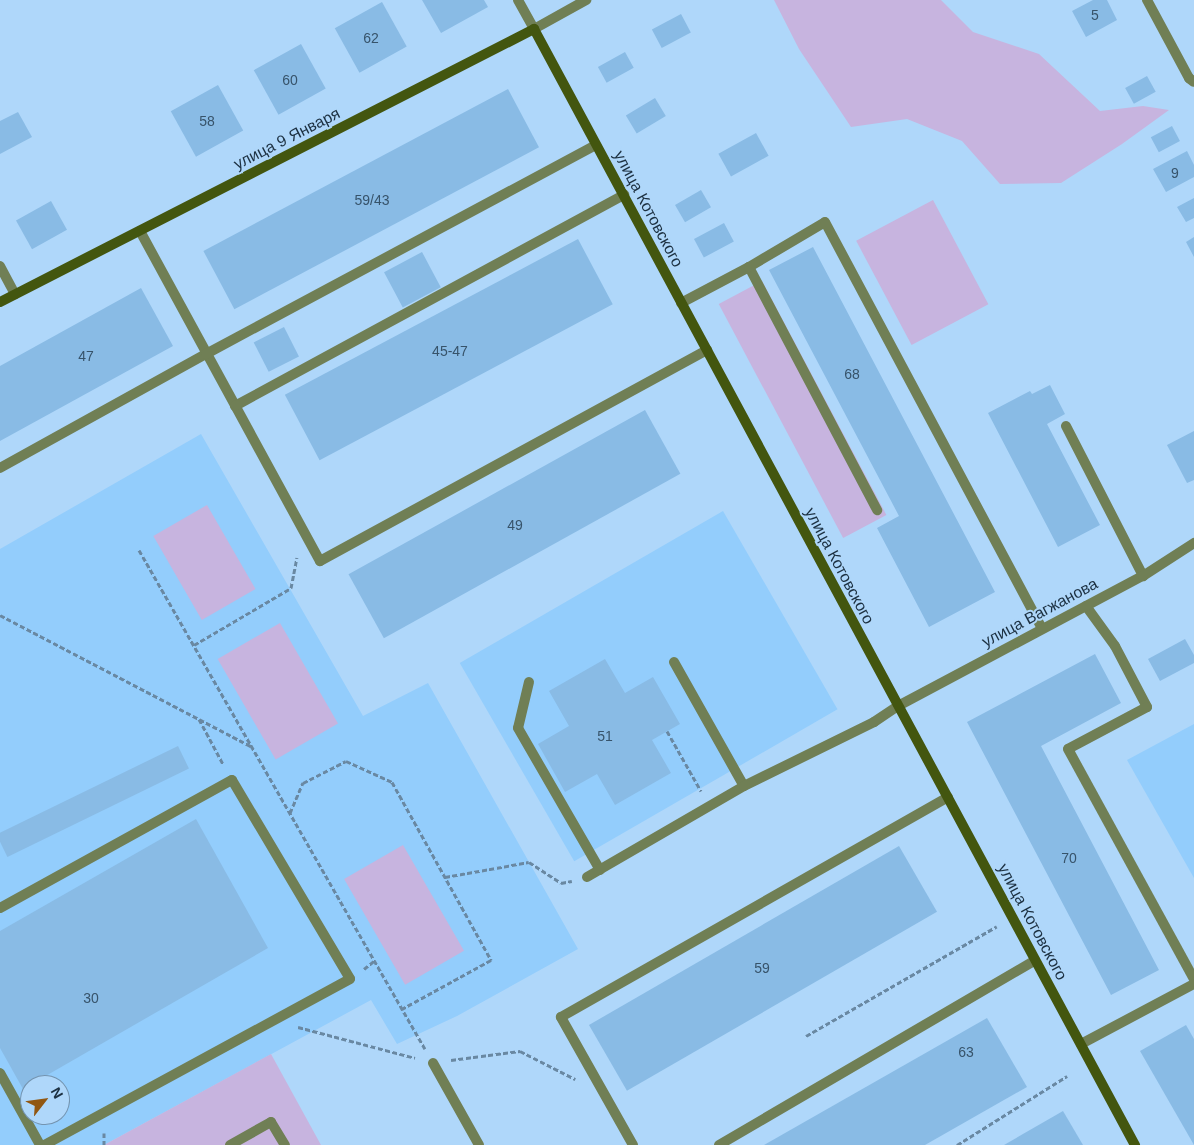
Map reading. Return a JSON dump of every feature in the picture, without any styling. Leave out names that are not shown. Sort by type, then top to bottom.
[{"type":"street","name":"улица Котовского","points":[[518,0],[1135,1145]]},
{"type":"street","name":"улица 9 Января","points":[[0,302],[534,29],[586,0]]},
{"type":"street","points":[[1147,0],[1192,78]]},
{"type":"street","points":[[0,468],[206,354],[596,145]]},
{"type":"street","points":[[235,406],[624,195]]},
{"type":"street","points":[[682,303],[749,267],[825,222],[1042,628]]},
{"type":"street","points":[[140,231],[206,354],[303,525],[320,561],[707,350]]},
{"type":"street","points":[[0,266],[15,294]]},
{"type":"street","points":[[749,267],[877,510]]},
{"type":"street","points":[[1066,426],[1142,576]]},
{"type":"street","name":"улица Вагжанова","points":[[587,877],[744,786],[874,722],[898,706],[1142,576],[1194,543]]},
{"type":"street","points":[[1086,606],[1115,646],[1147,708],[1068,749],[1194,979]]},
{"type":"street","points":[[674,662],[744,786]]},
{"type":"street","points":[[529,682],[518,728],[600,870]]},
{"type":"street","points":[[0,908],[232,780],[350,979],[44,1145]]},
{"type":"street","points":[[632,1145],[561,1017],[948,797]]},
{"type":"street","points":[[719,1145],[1035,960]]},
{"type":"street","points":[[1081,1044],[1194,984]]},
{"type":"street","points":[[433,1063],[479,1145]]},
{"type":"street","points":[[0,1073],[40,1145]]},
{"type":"street","points":[[230,1145],[271,1122],[285,1145]]},
{"type":"path","points":[[194,645],[291,588],[303,525]]},
{"type":"path","points":[[138,550],[433,1063]]},
{"type":"path","points":[[0,615],[252,747]]},
{"type":"path","points":[[199,719],[232,780]]},
{"type":"path","points":[[667,731],[708,807]]},
{"type":"path","points":[[290,813],[303,783],[346,761],[392,782],[491,960],[402,1009]]},
{"type":"path","points":[[445,877],[529,862],[561,883],[587,877]]},
{"type":"path","points":[[806,1036],[1012,917]]},
{"type":"path","points":[[956,1145],[1067,1076]]},
{"type":"shaded area","points":[[774,0],[941,0],[973,32],[1039,54],[1100,111],[1143,106],[1169,110],[1122,144],[1061,183],[1000,184],[962,141],[907,119],[851,127],[799,49]]},
{"type":"shaded area","points":[[933,200],[988,304],[912,345],[856,241]]},
{"type":"shaded area","points":[[762,281],[886,515],[843,538],[719,304]]},
{"type":"shaded area","points":[[201,434],[363,716],[428,683],[578,949],[457,1016],[397,1044],[371,1000],[104,1145],[0,1145],[0,549]]},
{"type":"shaded area","points":[[207,505],[256,589],[202,620],[153,536]]},
{"type":"shaded area","points":[[723,511],[838,709],[574,861],[460,663]]},
{"type":"shaded area","points":[[280,623],[338,723],[276,759],[218,659]]},
{"type":"shaded area","points":[[1194,724],[1194,878],[1127,760]]},
{"type":"shaded area","points":[[403,845],[464,951],[405,985],[344,879]]},
{"type":"shaded area","points":[[271,1054],[321,1145],[104,1145]]},
{"type":"building","points":[[422,0],[484,0],[488,7],[441,33]]},
{"type":"building","points":[[1093,0],[1107,0],[1117,20],[1086,37],[1072,11]]},
{"type":"building","points":[[382,2],[407,47],[359,73],[335,28]]},
{"type":"building","points":[[681,14],[691,33],[662,48],[652,29]]},
{"type":"building","points":[[301,44],[326,89],[278,115],[254,70]]},
{"type":"building","points":[[625,52],[634,68],[607,83],[598,67]]},
{"type":"building","points":[[1147,76],[1156,92],[1134,104],[1125,88]]},
{"type":"building","points":[[218,85],[243,130],[196,157],[171,111]]},
{"type":"building","points":[[508,89],[539,147],[234,309],[203,251]]},
{"type":"building","points":[[655,98],[666,116],[637,134],[626,116]]},
{"type":"building","points":[[18,112],[32,137],[0,154],[0,121]]},
{"type":"building","points":[[1172,126],[1180,141],[1159,152],[1151,137]]},
{"type":"building","points":[[756,133],[769,156],[731,177],[718,154]]},
{"type":"building","points":[[1187,151],[1194,165],[1194,177],[1166,192],[1153,169]]},
{"type":"building","points":[[701,190],[711,207],[685,222],[675,205]]},
{"type":"building","points":[[1194,198],[1194,218],[1186,222],[1177,207]]},
{"type":"building","points":[[51,201],[67,230],[32,249],[16,220]]},
{"type":"building","points":[[724,223],[734,242],[704,258],[694,239]]},
{"type":"building","points":[[1194,237],[1194,257],[1186,242]]},
{"type":"building","points":[[578,239],[613,304],[320,460],[285,395]]},
{"type":"building","points":[[813,247],[995,592],[929,627],[877,528],[899,516],[769,270]]},
{"type":"building","points":[[422,252],[441,287],[403,308],[384,272]]},
{"type":"building","points":[[141,288],[173,346],[0,441],[0,366]]},
{"type":"building","points":[[284,327],[299,356],[269,372],[254,342]]},
{"type":"building","points":[[1050,385],[1065,414],[1047,424],[1100,525],[1058,547],[988,413],[1030,391],[1032,394]]},
{"type":"building","points":[[645,410],[680,474],[384,638],[349,574]]},
{"type":"building","points":[[1194,431],[1194,480],[1187,483],[1167,445]]},
{"type":"building","points":[[1185,639],[1194,655],[1194,663],[1160,681],[1148,659]]},
{"type":"building","points":[[1095,654],[1121,703],[1041,746],[1159,970],[1111,995],[967,722]]},
{"type":"building","points":[[605,659],[625,693],[653,677],[680,724],[652,740],[671,773],[615,805],[597,774],[565,792],[538,744],[569,726],[549,691]]},
{"type":"building","points":[[178,746],[189,768],[7,857],[0,842],[0,833]]},
{"type":"building","points":[[196,819],[268,948],[47,1075],[20,1075],[20,1084],[0,1048],[0,931]]},
{"type":"building","points":[[899,846],[937,912],[627,1091],[589,1025]]},
{"type":"building","points":[[987,1018],[1027,1087],[925,1145],[764,1145]]},
{"type":"building","points":[[1186,1025],[1194,1039],[1194,1145],[1140,1051]]},
{"type":"building","points":[[1063,1111],[1083,1145],[1004,1145]]}]
